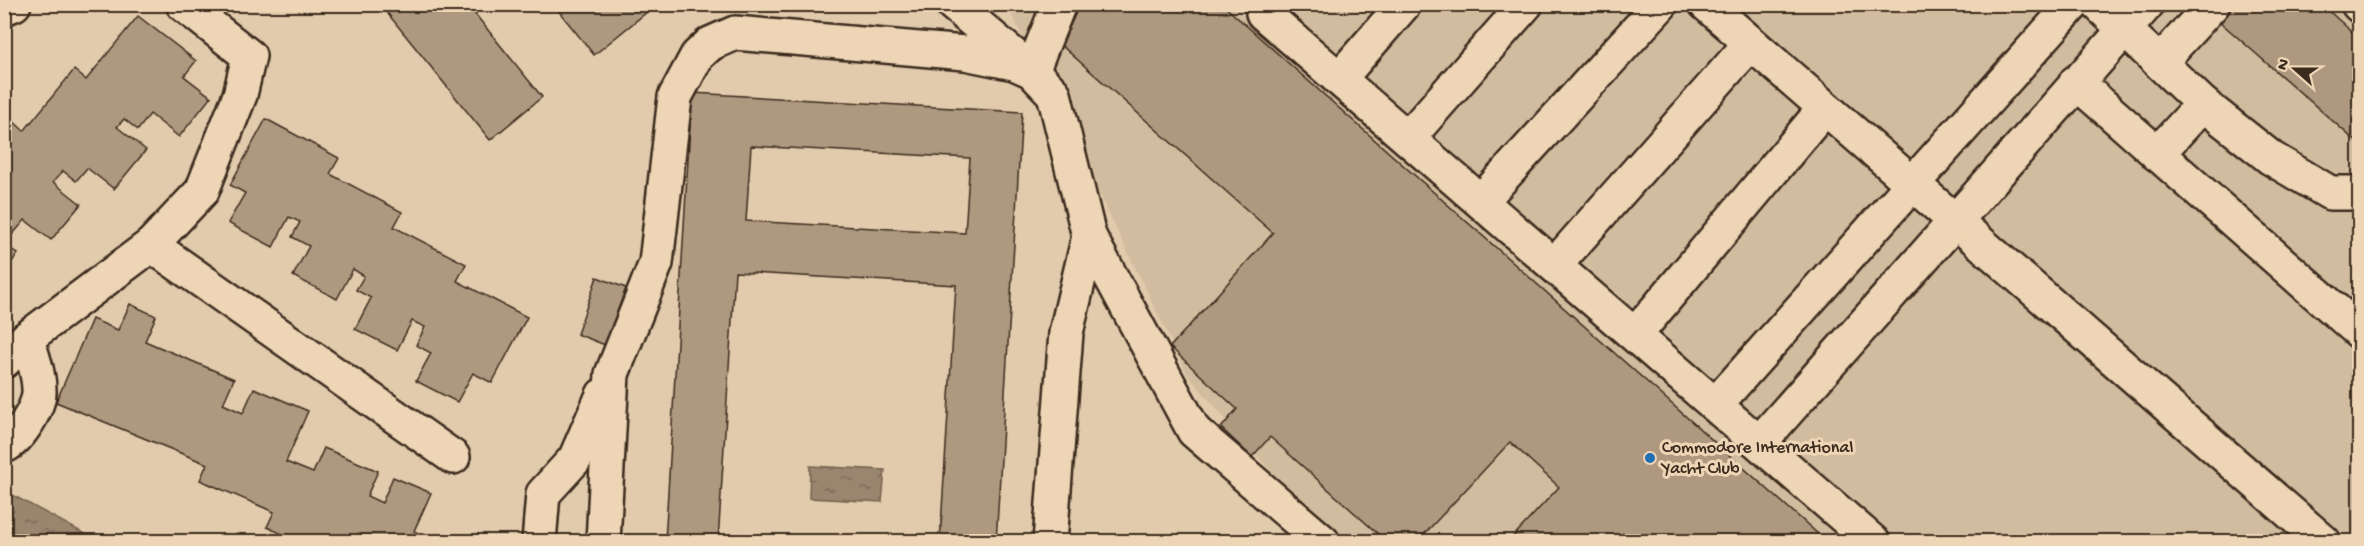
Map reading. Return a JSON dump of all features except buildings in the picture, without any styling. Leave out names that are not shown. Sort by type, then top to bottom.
[{"type":"street","points":[[4,8],[14,4]]},
{"type":"street","points":[[4,446],[25,428],[39,396],[38,374],[16,350],[151,245],[202,191],[240,95],[249,56],[183,4]]},
{"type":"street","points":[[953,4],[1032,71],[1054,94],[1089,236],[1194,431],[1323,542]]},
{"type":"street","points":[[1032,71],[1059,4]]},
{"type":"street","points":[[1267,4],[1263,13],[1874,542]]},
{"type":"street","points":[[1339,79],[1404,4]]},
{"type":"street","points":[[1408,138],[1526,4]]},
{"type":"street","points":[[1481,201],[1661,4]]},
{"type":"street","points":[[1706,4],[1912,186],[2324,542]]},
{"type":"street","points":[[1716,405],[2073,4]]},
{"type":"street","points":[[2098,4],[2203,104],[2271,159],[2330,193],[2360,193]]},
{"type":"street","points":[[1760,442],[2147,4]]},
{"type":"street","points":[[2160,62],[2213,4]]},
{"type":"street","points":[[539,542],[543,494],[575,459],[656,263],[675,97],[697,56],[710,44],[735,33],[965,53],[1014,63],[1032,71]]},
{"type":"street","points":[[1555,265],[1750,44]]},
{"type":"street","points":[[2076,82],[2360,332]]},
{"type":"street","points":[[2157,154],[2203,104]]},
{"type":"street","points":[[1635,335],[1824,108]]},
{"type":"street","points":[[1050,542],[1066,333],[1089,236]]},
{"type":"street","points":[[151,245],[453,457]]},
{"type":"street","points":[[603,542],[612,374]]},
{"type":"shaded area","points":[[1007,5],[2359,5],[2359,541],[1331,541],[1187,374]]},
{"type":"water","points":[[810,466],[885,470],[882,502],[809,498]]},
{"type":"water","points":[[5,491],[98,541],[5,541]]},
{"type":"place","name":"Commodore International Yacht Club","points":[[1650,458]]}]
